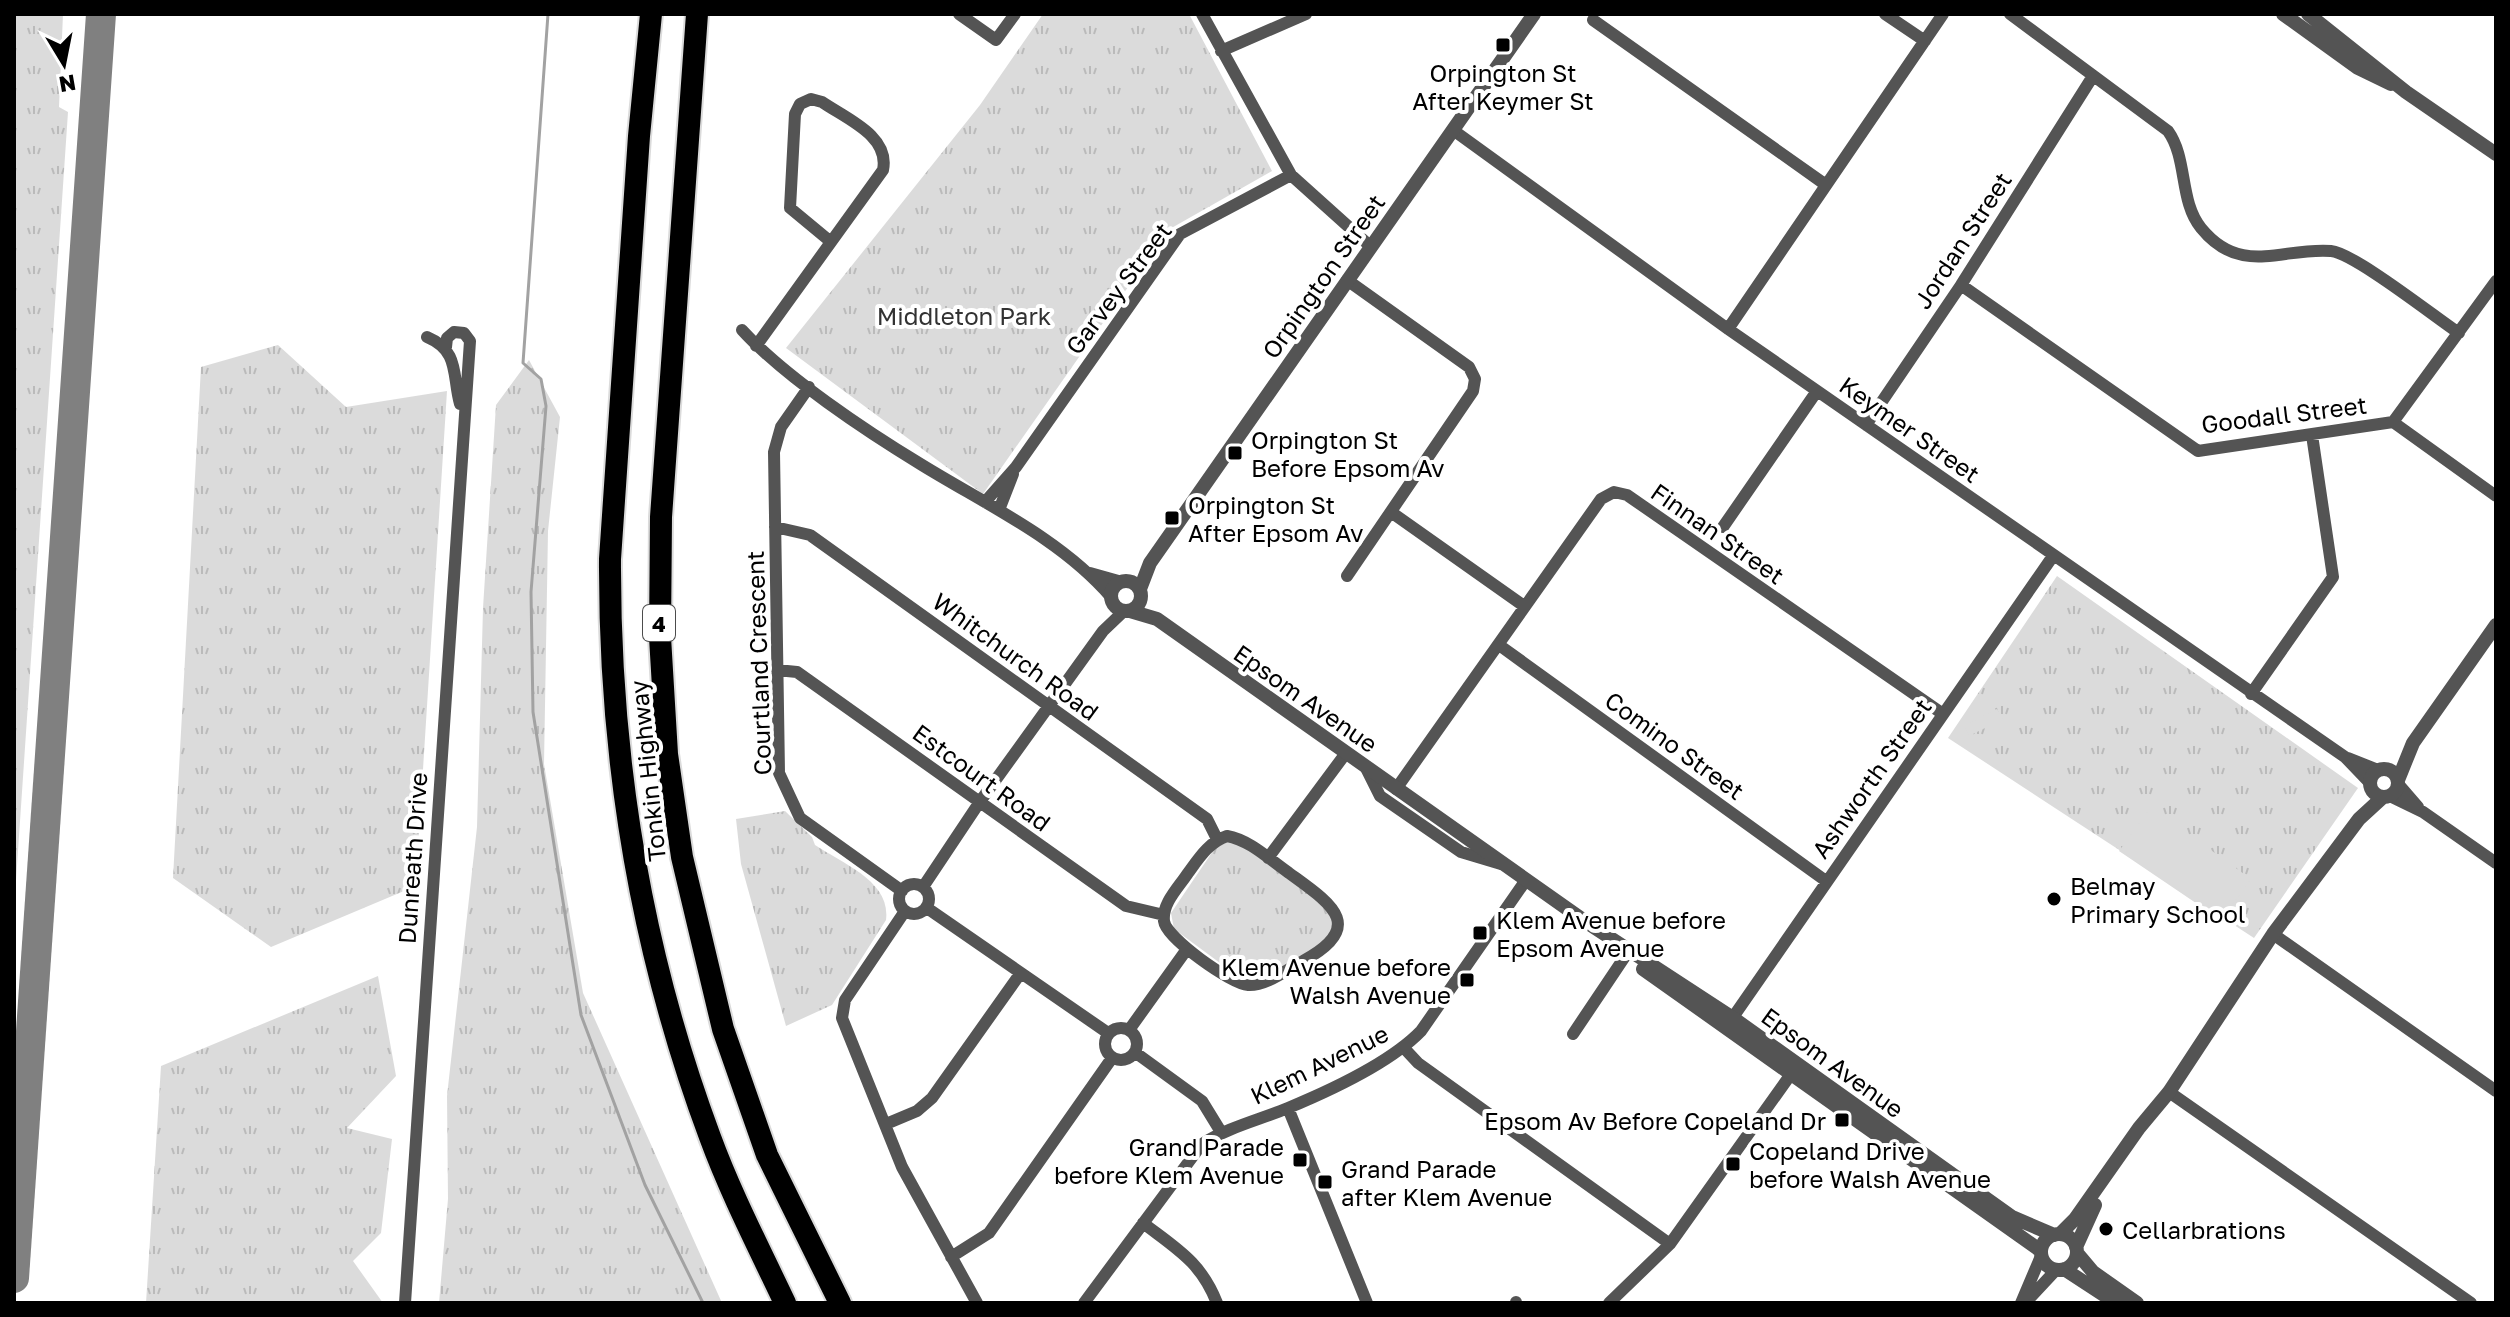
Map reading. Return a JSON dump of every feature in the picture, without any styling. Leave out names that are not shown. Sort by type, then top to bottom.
[{"type":"highway","name":"Tonkin Highway","points":[[650,14],[610,559],[610,627],[626,810],[650,934],[679,1046],[711,1141],[785,1303]]},
{"type":"highway","name":"Tonkin Highway","points":[[697,14],[661,517],[660,637],[667,754],[685,870],[723,1029],[767,1155],[840,1303]]},
{"type":"street","points":[[959,14],[996,40],[1015,14]]},
{"type":"street","points":[[1202,14],[1291,175],[1370,246]]},
{"type":"street","points":[[1221,51],[1306,14]]},
{"type":"street","name":"Orpington Street","points":[[1133,587],[1534,14]]},
{"type":"street","points":[[1885,14],[1925,41]]},
{"type":"street","points":[[1728,329],[1943,14]]},
{"type":"street","points":[[2010,14],[2168,131],[2177,143],[2189,202],[2199,226],[2215,241],[2252,258],[2333,251],[2459,333]]},
{"type":"street","points":[[2289,16],[2309,18],[2358,68],[2406,92],[2496,154]]},
{"type":"street","points":[[1593,20],[1826,185]]},
{"type":"street","name":"Jordan Street","points":[[1866,425],[1961,285],[2093,76]]},
{"type":"street","points":[[756,346],[883,170],[886,155],[879,141],[822,102],[811,99],[800,104],[795,114],[790,208],[794,215],[831,242]]},
{"type":"street","name":"Keymer Street","points":[[1453,130],[1728,329],[2345,757],[2385,789],[2496,863]]},
{"type":"street","name":"Garvey Street","points":[[985,502],[1016,467],[1180,234],[1291,175]]},
{"type":"street","points":[[1347,280],[1469,367],[1475,379],[1473,391],[1347,576]]},
{"type":"street","points":[[2393,422],[2496,281]]},
{"type":"street","name":"Goodall Street","points":[[1961,285],[2198,451],[2393,422],[2496,496]]},
{"type":"street","points":[[742,330],[756,346],[809,387],[920,464],[999,510],[1090,573],[1119,605],[1138,606],[1133,587]]},
{"type":"street","name":"Dunreath Drive","points":[[405,1303],[470,341],[464,333],[454,332],[447,338],[446,347],[454,363],[463,415]]},
{"type":"street","points":[[427,337],[446,347]]},
{"type":"street","name":"Courtland Crescent","points":[[809,387],[776,441],[779,773],[800,818],[902,891]]},
{"type":"street","points":[[1723,527],[1817,391]]},
{"type":"street","points":[[2251,694],[2333,577],[2334,559],[2312,435]]},
{"type":"street","name":"Garvey Street","points":[[999,510],[1016,467]]},
{"type":"street","name":"Finnan Street","points":[[1396,789],[1601,499],[1619,493],[1943,714]]},
{"type":"street","points":[[1391,512],[1524,606]]},
{"type":"street","name":"Whitchurch Road","points":[[775,527],[810,535],[1207,819],[1217,839]]},
{"type":"street","name":"Ashworth Street","points":[[1730,1022],[2053,556]]},
{"type":"street","points":[[1090,573],[1133,587]]},
{"type":"street","points":[[923,887],[979,803],[1103,631],[1119,605],[1114,588],[1133,587]]},
{"type":"street","name":"Epsom Avenue","points":[[1133,587],[1157,619]]},
{"type":"street","name":"Epsom Avenue","points":[[1119,605],[1157,619],[1730,1022],[2041,1254]]},
{"type":"street","points":[[2023,1303],[2060,1270],[2073,1263],[2089,1214],[2146,1133],[2166,1097],[2273,934],[2385,789],[2413,743],[2495,627]]},
{"type":"street","name":"Comino Street","points":[[1499,645],[1826,881]]},
{"type":"street","name":"Estcourt Road","points":[[777,670],[797,672],[1126,906],[1164,915]]},
{"type":"street","points":[[2381,769],[2413,743]]},
{"type":"street","points":[[1268,858],[1346,753]]},
{"type":"street","name":"Keymer Street","points":[[2345,757],[2381,769]]},
{"type":"street","points":[[1365,766],[1380,796],[1461,852],[1505,865]]},
{"type":"street","points":[[2381,769],[2392,771],[2385,789]]},
{"type":"street","points":[[2381,769],[2385,789]]},
{"type":"street","points":[[1236,838],[1268,858],[1330,903],[1338,918],[1334,939],[1325,949],[1262,983],[1239,984],[1166,931],[1165,906],[1217,839],[1236,838]]},
{"type":"street","name":"Klem Avenue","points":[[1084,1303],[1202,1144],[1221,1132],[1288,1108],[1404,1048],[1421,1031],[1526,880]]},
{"type":"street","points":[[910,885],[923,887],[929,895],[927,908],[917,914],[905,911],[900,902],[902,891],[910,885]]},
{"type":"street","points":[[927,908],[1108,1033]]},
{"type":"street","points":[[905,911],[842,1010],[844,1026],[902,1167],[977,1303]]},
{"type":"street","points":[[2273,934],[2496,1091]]},
{"type":"street","points":[[1129,1030],[1187,949]]},
{"type":"street","points":[[1573,1034],[1627,952]]},
{"type":"street","points":[[886,1124],[925,1105],[1020,974]]},
{"type":"street","points":[[1116,1028],[1129,1030],[1136,1036],[1136,1053],[1121,1061],[1112,1058],[1105,1050],[1108,1033],[1116,1028]]},
{"type":"street","points":[[1404,1048],[1418,1063],[1670,1244]]},
{"type":"street","points":[[1136,1053],[1202,1101],[1221,1132]]},
{"type":"street","points":[[951,1257],[989,1233],[1112,1058]]},
{"type":"street","points":[[1609,1303],[1670,1244],[1794,1069]]},
{"type":"street","name":"Epsom Avenue","points":[[1794,1069],[2012,1217],[2057,1234]]},
{"type":"street","points":[[2023,1303],[2043,1243],[2075,1219],[2139,1128],[2166,1097]]},
{"type":"street","points":[[2166,1097],[2471,1303]]},
{"type":"street","points":[[1288,1108],[1367,1303]]},
{"type":"street","points":[[1143,1223],[1195,1262],[1207,1276],[1217,1303]]},
{"type":"street","points":[[2057,1234],[2070,1238],[2093,1272],[2137,1303]]},
{"type":"street","points":[[2041,1254],[2045,1264],[2116,1303]]},
{"type":"green space","points":[[14,14],[63,14],[59,107],[68,112],[14,910]]},
{"type":"green space","name":"Middleton Park","points":[[1043,14],[1189,14],[1272,171],[1168,230],[983,494],[786,348],[980,105]]},
{"type":"green space","points":[[278,345],[346,407],[447,391],[418,848],[404,891],[271,947],[173,878],[201,367]]},
{"type":"green space","points":[[529,360],[560,417],[548,531],[544,764],[583,993],[722,1303],[439,1303],[448,1199],[447,1096],[477,827],[483,608],[496,405]]},
{"type":"green space","points":[[2057,576],[2358,788],[2254,938],[1948,738]]},
{"type":"green space","points":[[1997,709],[2003,719],[1969,736],[1964,726]]},
{"type":"green space","points":[[2151,807],[2251,879],[2221,920],[2119,851]]},
{"type":"green space","points":[[785,811],[812,837],[815,845],[873,884],[886,906],[886,920],[832,1005],[786,1026],[741,864],[736,819]]},
{"type":"green space","points":[[1228,842],[1239,843],[1329,907],[1336,923],[1325,946],[1260,979],[1239,977],[1174,929],[1171,913],[1215,848]]},
{"type":"green space","points":[[378,976],[396,1076],[347,1128],[392,1139],[381,1233],[353,1261],[383,1303],[146,1303],[161,1066]]},
{"type":"waterway","points":[[548,14],[523,363],[541,379],[546,406],[531,592],[533,712],[581,1015],[645,1185],[703,1303]]},
{"type":"taxiway","points":[[14,1278],[101,14]]},
{"type":"place","name":"Orpington St After Keymer St","points":[[1503,45]]},
{"type":"place","name":"Orpington St Before Epsom Av","points":[[1235,453]]},
{"type":"place","name":"Orpington St After Epsom Av","points":[[1172,518]]},
{"type":"place","name":"Belmay Primary School","points":[[2054,899]]},
{"type":"place","name":"Klem Avenue before Epsom Avenue","points":[[1480,933]]},
{"type":"place","name":"Klem Avenue before Walsh Avenue","points":[[1467,980]]},
{"type":"place","name":"Epsom Av Before Copeland Dr","points":[[1842,1120]]},
{"type":"place","name":"Grand Parade before Klem Avenue","points":[[1300,1160]]},
{"type":"place","name":"Copeland Drive before Walsh Avenue","points":[[1733,1164]]},
{"type":"place","name":"Grand Parade after Klem Avenue","points":[[1325,1182]]},
{"type":"place","name":"Cellarbrations","points":[[2106,1229]]}]
